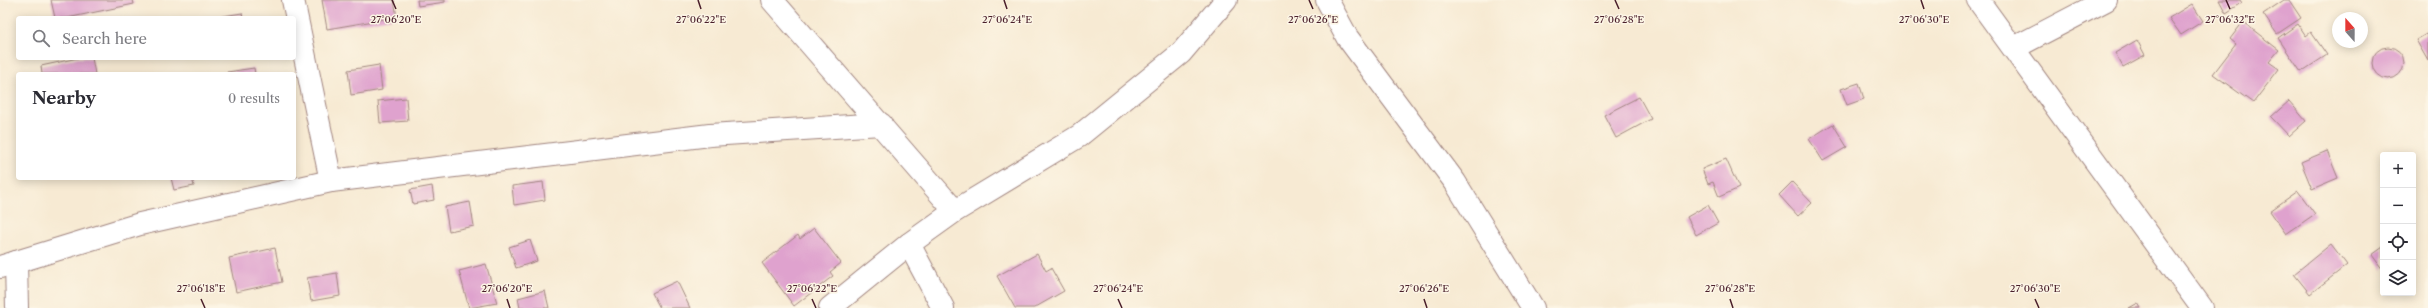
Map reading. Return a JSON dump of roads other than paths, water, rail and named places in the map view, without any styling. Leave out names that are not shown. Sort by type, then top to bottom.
[{"type":"street","points":[[292,0],[295,16]]},
{"type":"street","points":[[772,0],[955,211]]},
{"type":"street","points":[[830,308],[909,244],[955,211],[1079,136],[1181,53],[1226,0]]},
{"type":"street","points":[[1327,0],[1347,36],[1456,182],[1532,308]]},
{"type":"street","points":[[1978,0],[2202,308]]},
{"type":"street","points":[[2014,48],[2106,0]]},
{"type":"street","points":[[296,19],[331,181]]},
{"type":"street","points":[[17,308],[8,264],[140,224],[331,181],[710,134],[881,124]]},
{"type":"street","points":[[909,244],[943,308]]}]
